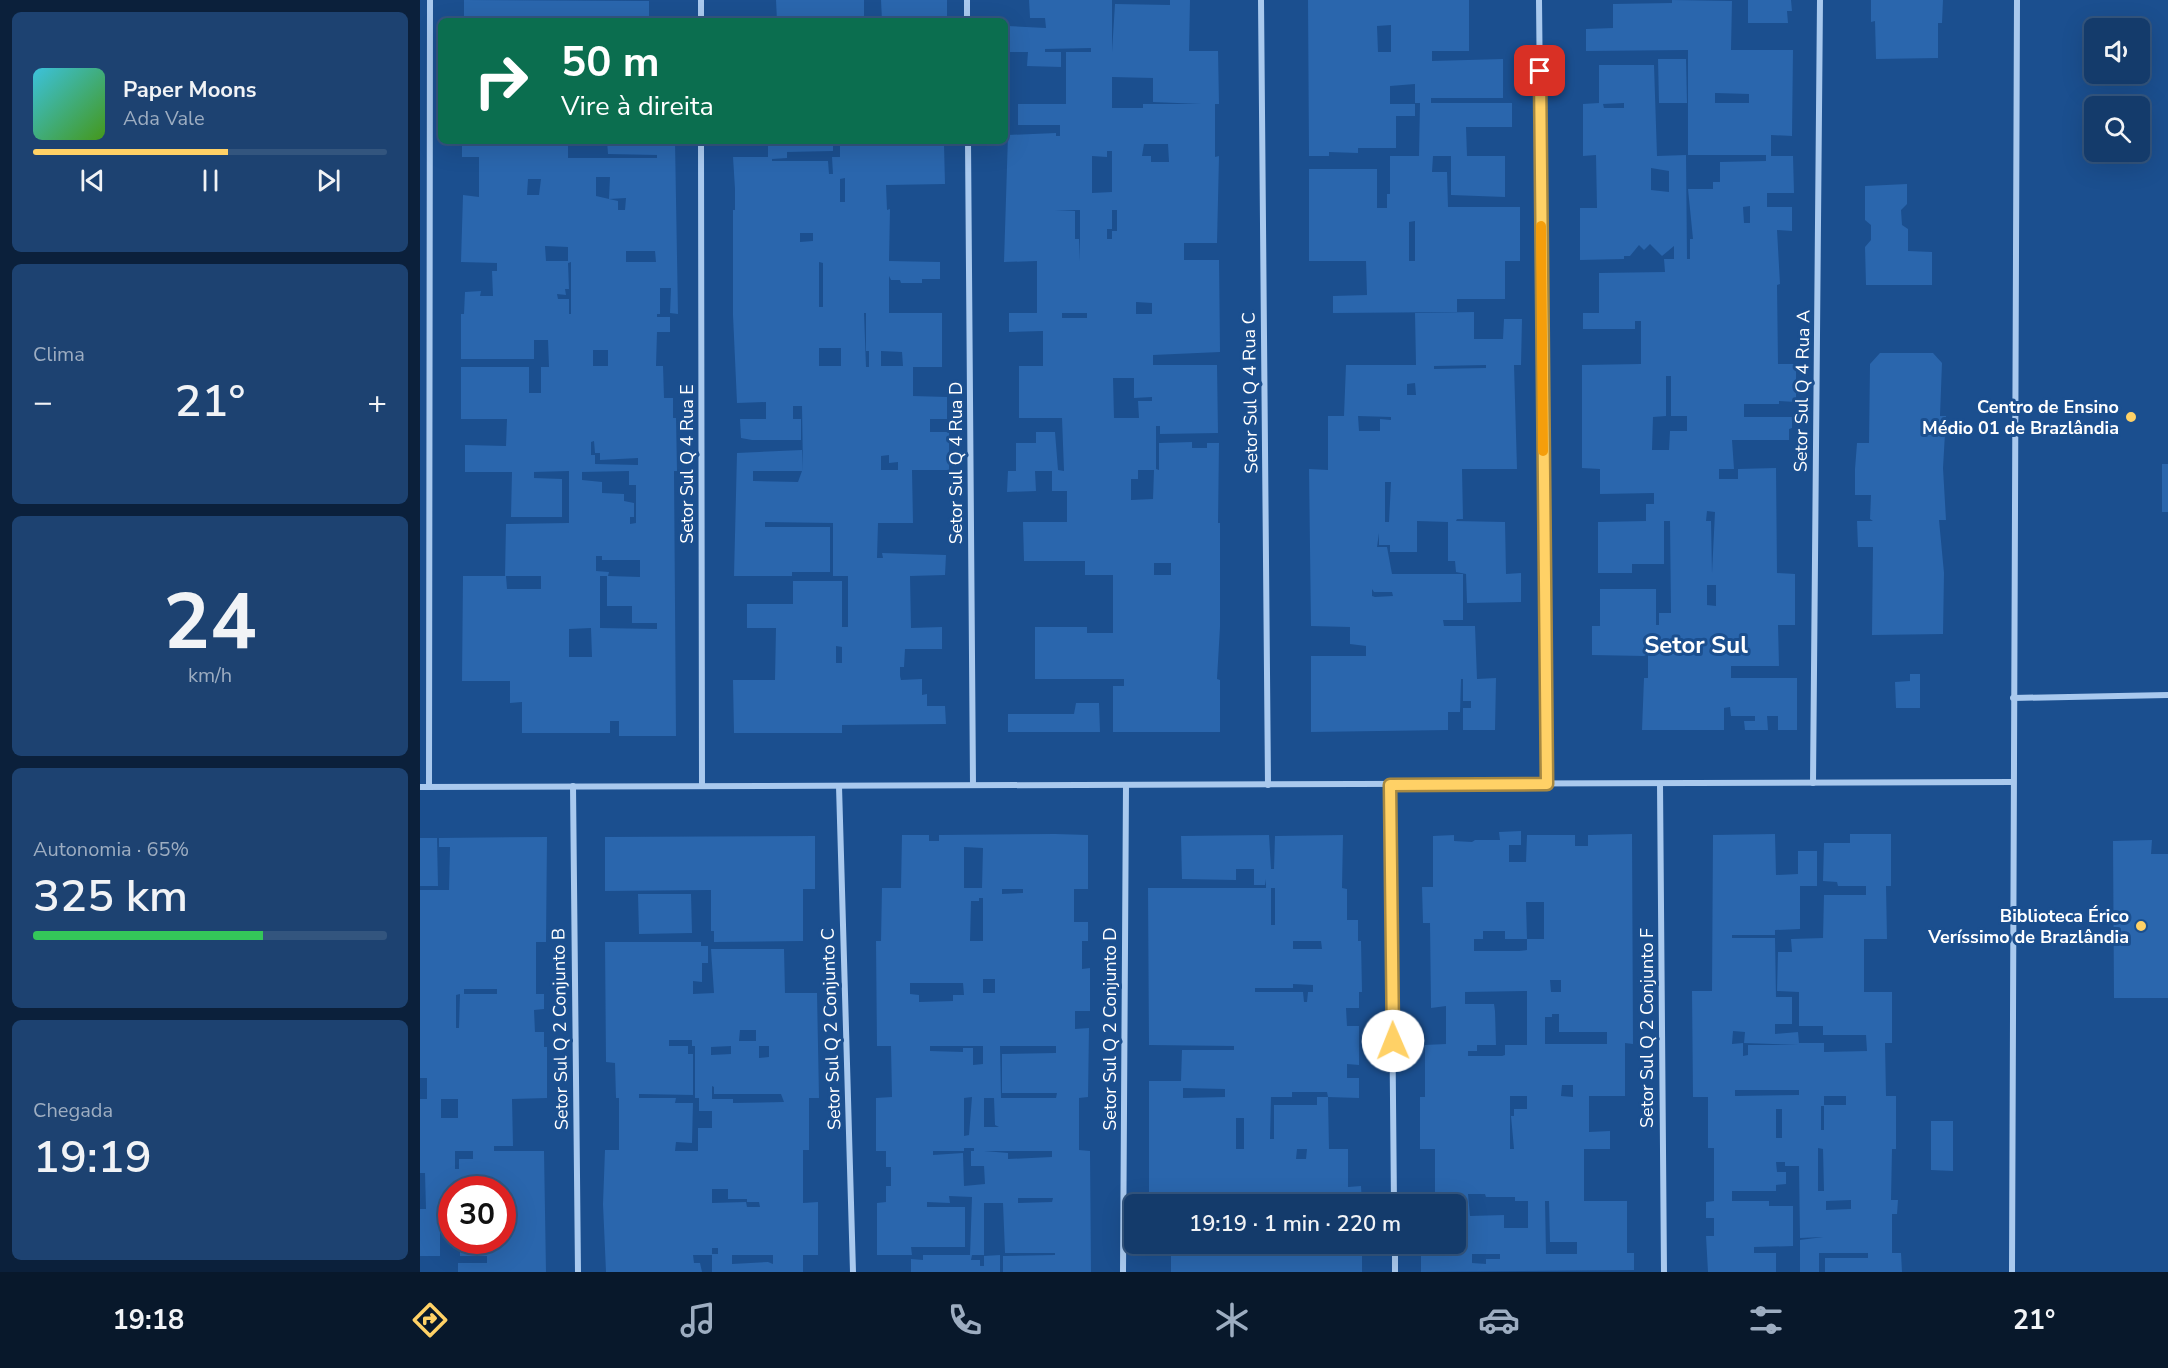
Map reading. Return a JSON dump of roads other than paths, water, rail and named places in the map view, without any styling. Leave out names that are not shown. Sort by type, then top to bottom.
[{"type":"street","points":[[429,787],[430,0]]},
{"type":"street","points":[[701,0],[701,18]]},
{"type":"street","points":[[967,0],[967,18]]},
{"type":"street","name":"Setor Sul Q 4 Rua C","points":[[1262,0],[1268,785]]},
{"type":"street","points":[[1539,0],[1547,784]]},
{"type":"street","name":"Setor Sul Q 4 Rua A","points":[[1813,783],[1820,0]]},
{"type":"street","points":[[2012,1272],[2017,0]]},
{"type":"street","name":"Setor Sul Q 4 Rua E","points":[[701,144],[702,786]]},
{"type":"street","name":"Setor Sul Q 4 Rua D","points":[[968,144],[973,785]]},
{"type":"street","points":[[2013,698],[2168,695]]},
{"type":"street","points":[[420,787],[2013,782]]},
{"type":"street","name":"Setor Sul Q 2 Conjunto F","points":[[1660,784],[1664,1272]]},
{"type":"street","name":"Setor Sul Q 2 Conjunto D","points":[[1123,1272],[1126,785]]},
{"type":"street","points":[[1390,785],[1395,1194]]},
{"type":"street","name":"Setor Sul Q 2 Conjunto B","points":[[573,786],[578,1272]]},
{"type":"street","name":"Setor Sul Q 2 Conjunto C","points":[[839,786],[853,1272]]},
{"type":"street","points":[[1395,1254],[1395,1272]]},
{"type":"place","name":"Centro de Ensino Médio 01 de Brazlândia","points":[[2131,417]]},
{"type":"place","name":"Biblioteca Érico Veríssimo de Brazlândia","points":[[2141,926]]},
{"type":"district","name":"Setor Sul","points":[[1696,645]]}]
